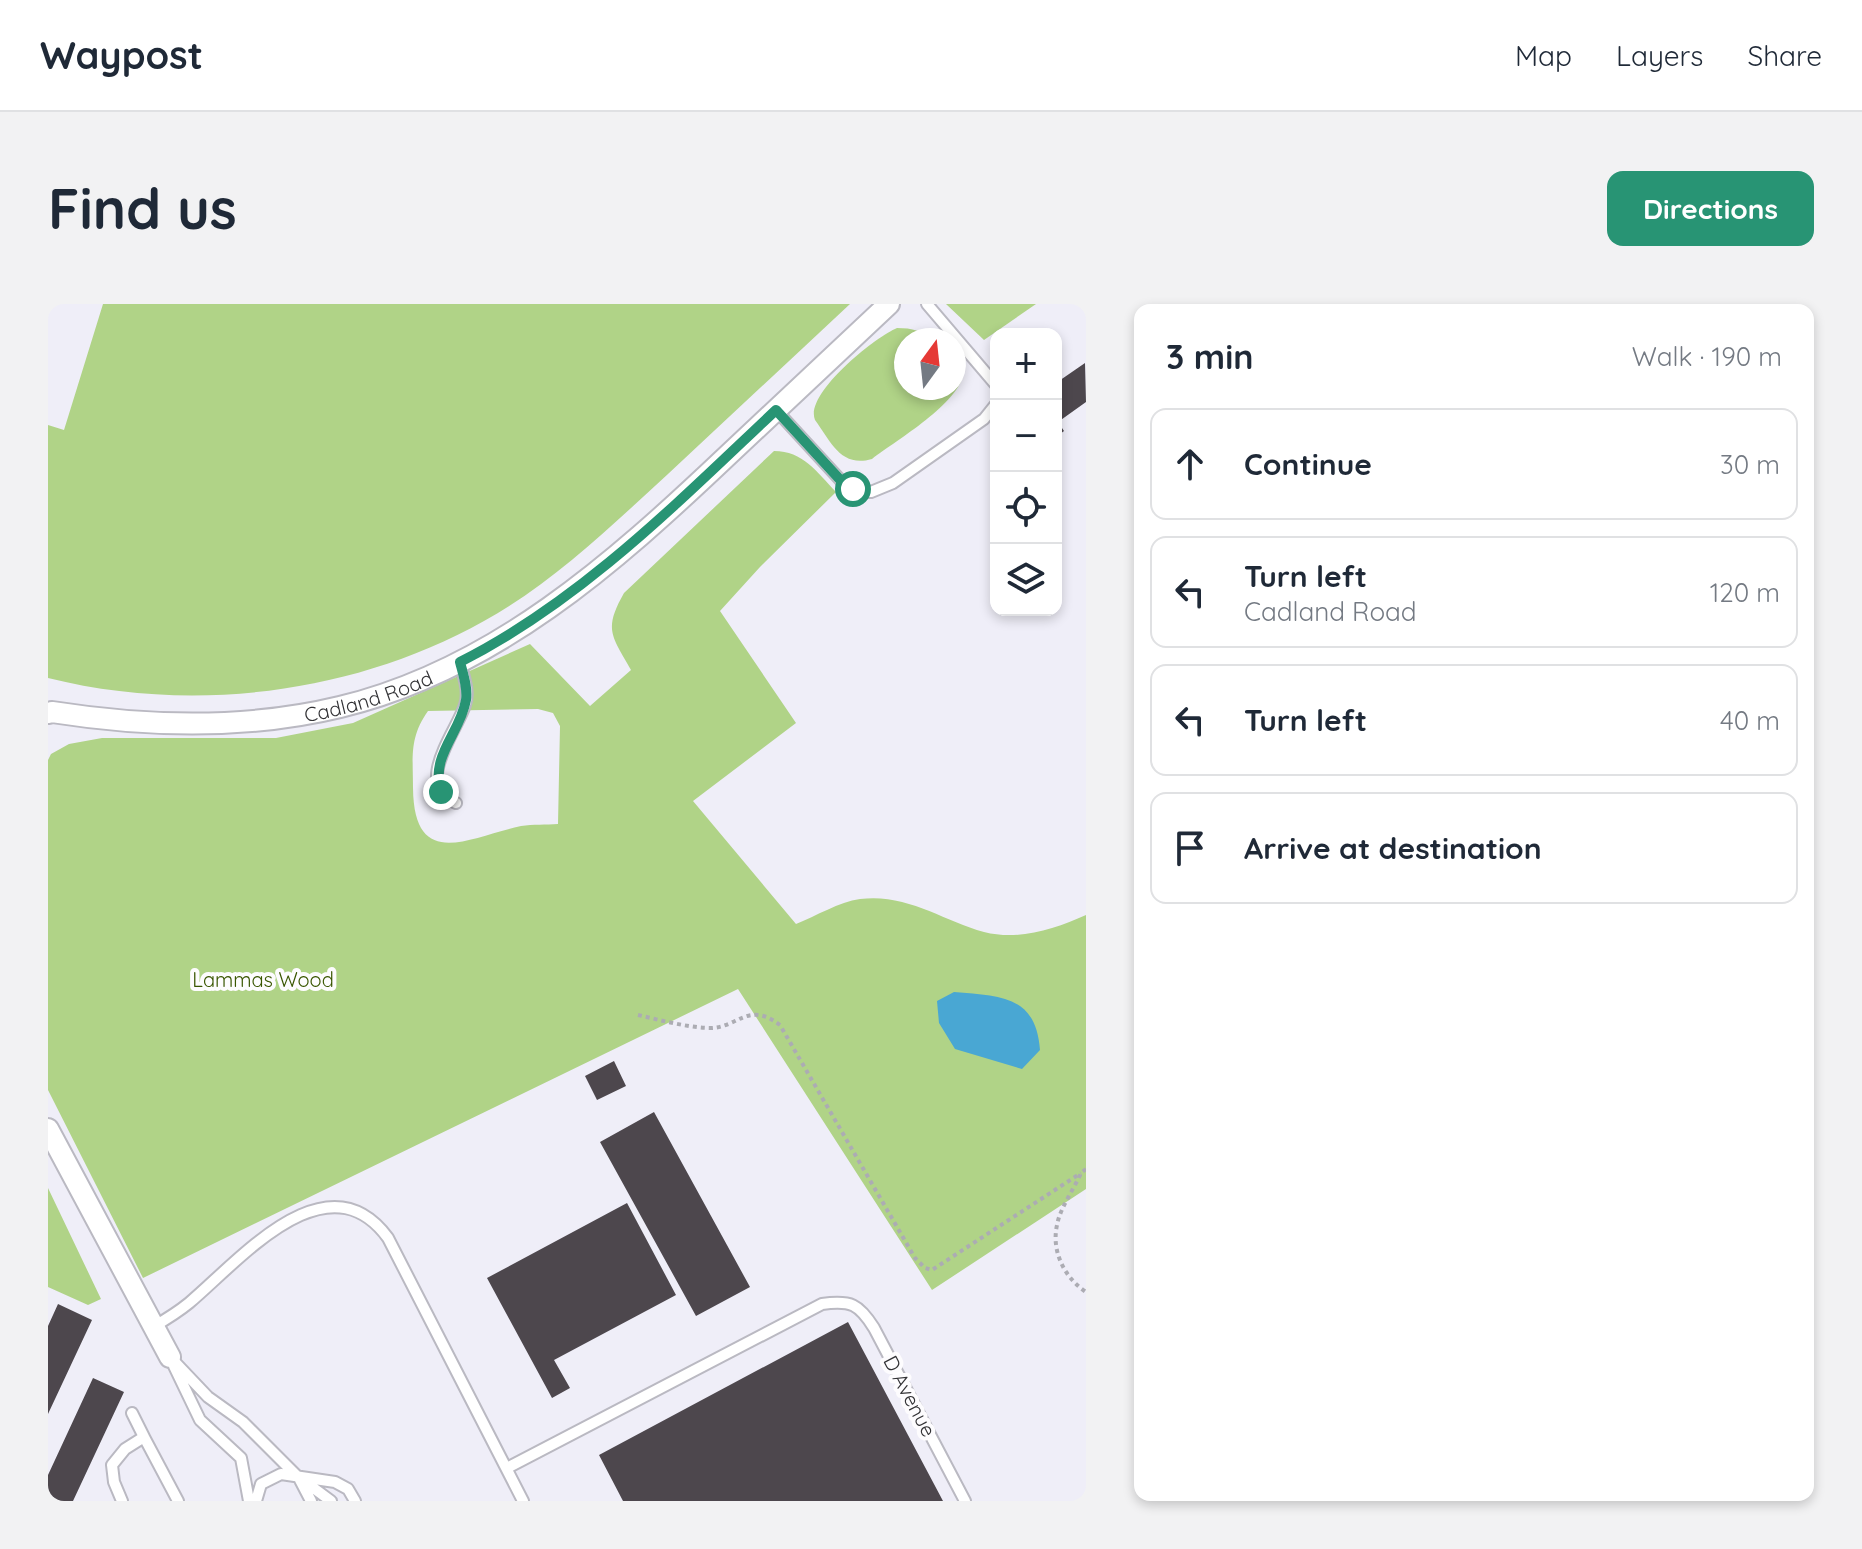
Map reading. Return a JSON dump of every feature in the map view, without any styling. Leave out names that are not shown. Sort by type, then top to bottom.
[{"type":"street","name":"Cadland Road","points":[[48,713],[193,725],[293,717],[373,698],[460,662],[521,627],[593,577],[889,304]]},
{"type":"street","points":[[48,1129],[170,1357]]},
{"type":"lane","points":[[927,304],[990,378]]},
{"type":"lane","points":[[776,410],[844,484],[861,492],[871,492],[893,483],[984,419],[990,412]]},
{"type":"lane","points":[[456,803],[441,792],[438,771],[442,751],[465,705],[466,686],[460,662]]},
{"type":"lane","points":[[153,1327],[186,1306],[236,1260],[285,1224],[329,1207],[354,1209],[378,1225],[388,1238],[523,1501]]},
{"type":"lane","name":"D Avenue","points":[[507,1468],[822,1304],[843,1302],[861,1310],[874,1328],[965,1501]]},
{"type":"lane","points":[[170,1357],[208,1397],[243,1422],[296,1475],[331,1501]]},
{"type":"lane","points":[[170,1357],[200,1420],[241,1458],[249,1501]]},
{"type":"lane","points":[[132,1413],[178,1501]]},
{"type":"lane","points":[[122,1501],[114,1482],[112,1465],[125,1449],[144,1437]]},
{"type":"lane","points":[[256,1501],[257,1492],[266,1480],[281,1474],[335,1482],[348,1489],[355,1501]]},
{"type":"lane","points":[[296,1475],[311,1501]]},
{"type":"path","points":[[638,1015],[711,1028],[753,1013],[770,1017],[780,1025],[915,1258],[925,1268],[932,1270],[1084,1171]]},
{"type":"path","points":[[1084,1171],[1057,1225],[1058,1258],[1074,1284],[1086,1292]]},
{"type":"green space","points":[[103,304],[850,304],[602,534],[534,589],[484,621],[434,646],[381,666],[327,681],[215,695],[159,695],[103,689],[48,678],[48,425],[64,430]]},
{"type":"green space","points":[[946,304],[1036,304],[1001,328],[990,328],[990,336],[984,340]]},
{"type":"green space","points":[[894,330],[894,400],[947,400],[926,420],[872,459],[852,460],[832,444],[815,420],[814,409],[830,382],[858,354]]},
{"type":"green space","name":"Lammas Wood","points":[[774,451],[801,459],[836,492],[720,611],[796,723],[693,801],[796,924],[844,903],[877,898],[908,904],[968,927],[997,934],[1036,932],[1086,915],[1086,1189],[932,1290],[738,989],[143,1278],[48,1090],[48,760],[51,754],[69,744],[102,738],[276,738],[353,723],[530,644],[590,706],[631,670],[612,633],[617,606],[624,593]],"holes":[[[538,709],[553,713],[560,726],[558,824],[521,826],[448,843],[434,840],[423,831],[416,814],[413,757],[415,739],[428,711]]]},
{"type":"green space","points":[[48,1188],[101,1299],[88,1305],[48,1287]]},
{"type":"water","points":[[954,992],[1013,1002],[1031,1018],[1040,1050],[1022,1069],[955,1049],[939,1023],[937,1001]]},
{"type":"building","points":[[1085,363],[1086,402],[1062,419],[1062,400],[1062,379]]},
{"type":"building","points":[[614,1061],[626,1086],[597,1100],[585,1076]]},
{"type":"building","points":[[654,1112],[750,1287],[696,1316],[600,1142]]},
{"type":"building","points":[[627,1203],[676,1295],[554,1360],[570,1388],[552,1398],[487,1278]]},
{"type":"building","points":[[58,1304],[92,1320],[48,1414],[48,1326]]},
{"type":"building","points":[[848,1322],[943,1501],[623,1501],[599,1455]]},
{"type":"building","points":[[93,1378],[124,1392],[73,1501],[48,1501],[48,1475]]},
{"type":"route","points":[[441,792],[438,764],[467,696],[460,662],[487,649],[593,577],[776,410],[844,484],[853,489]]}]
